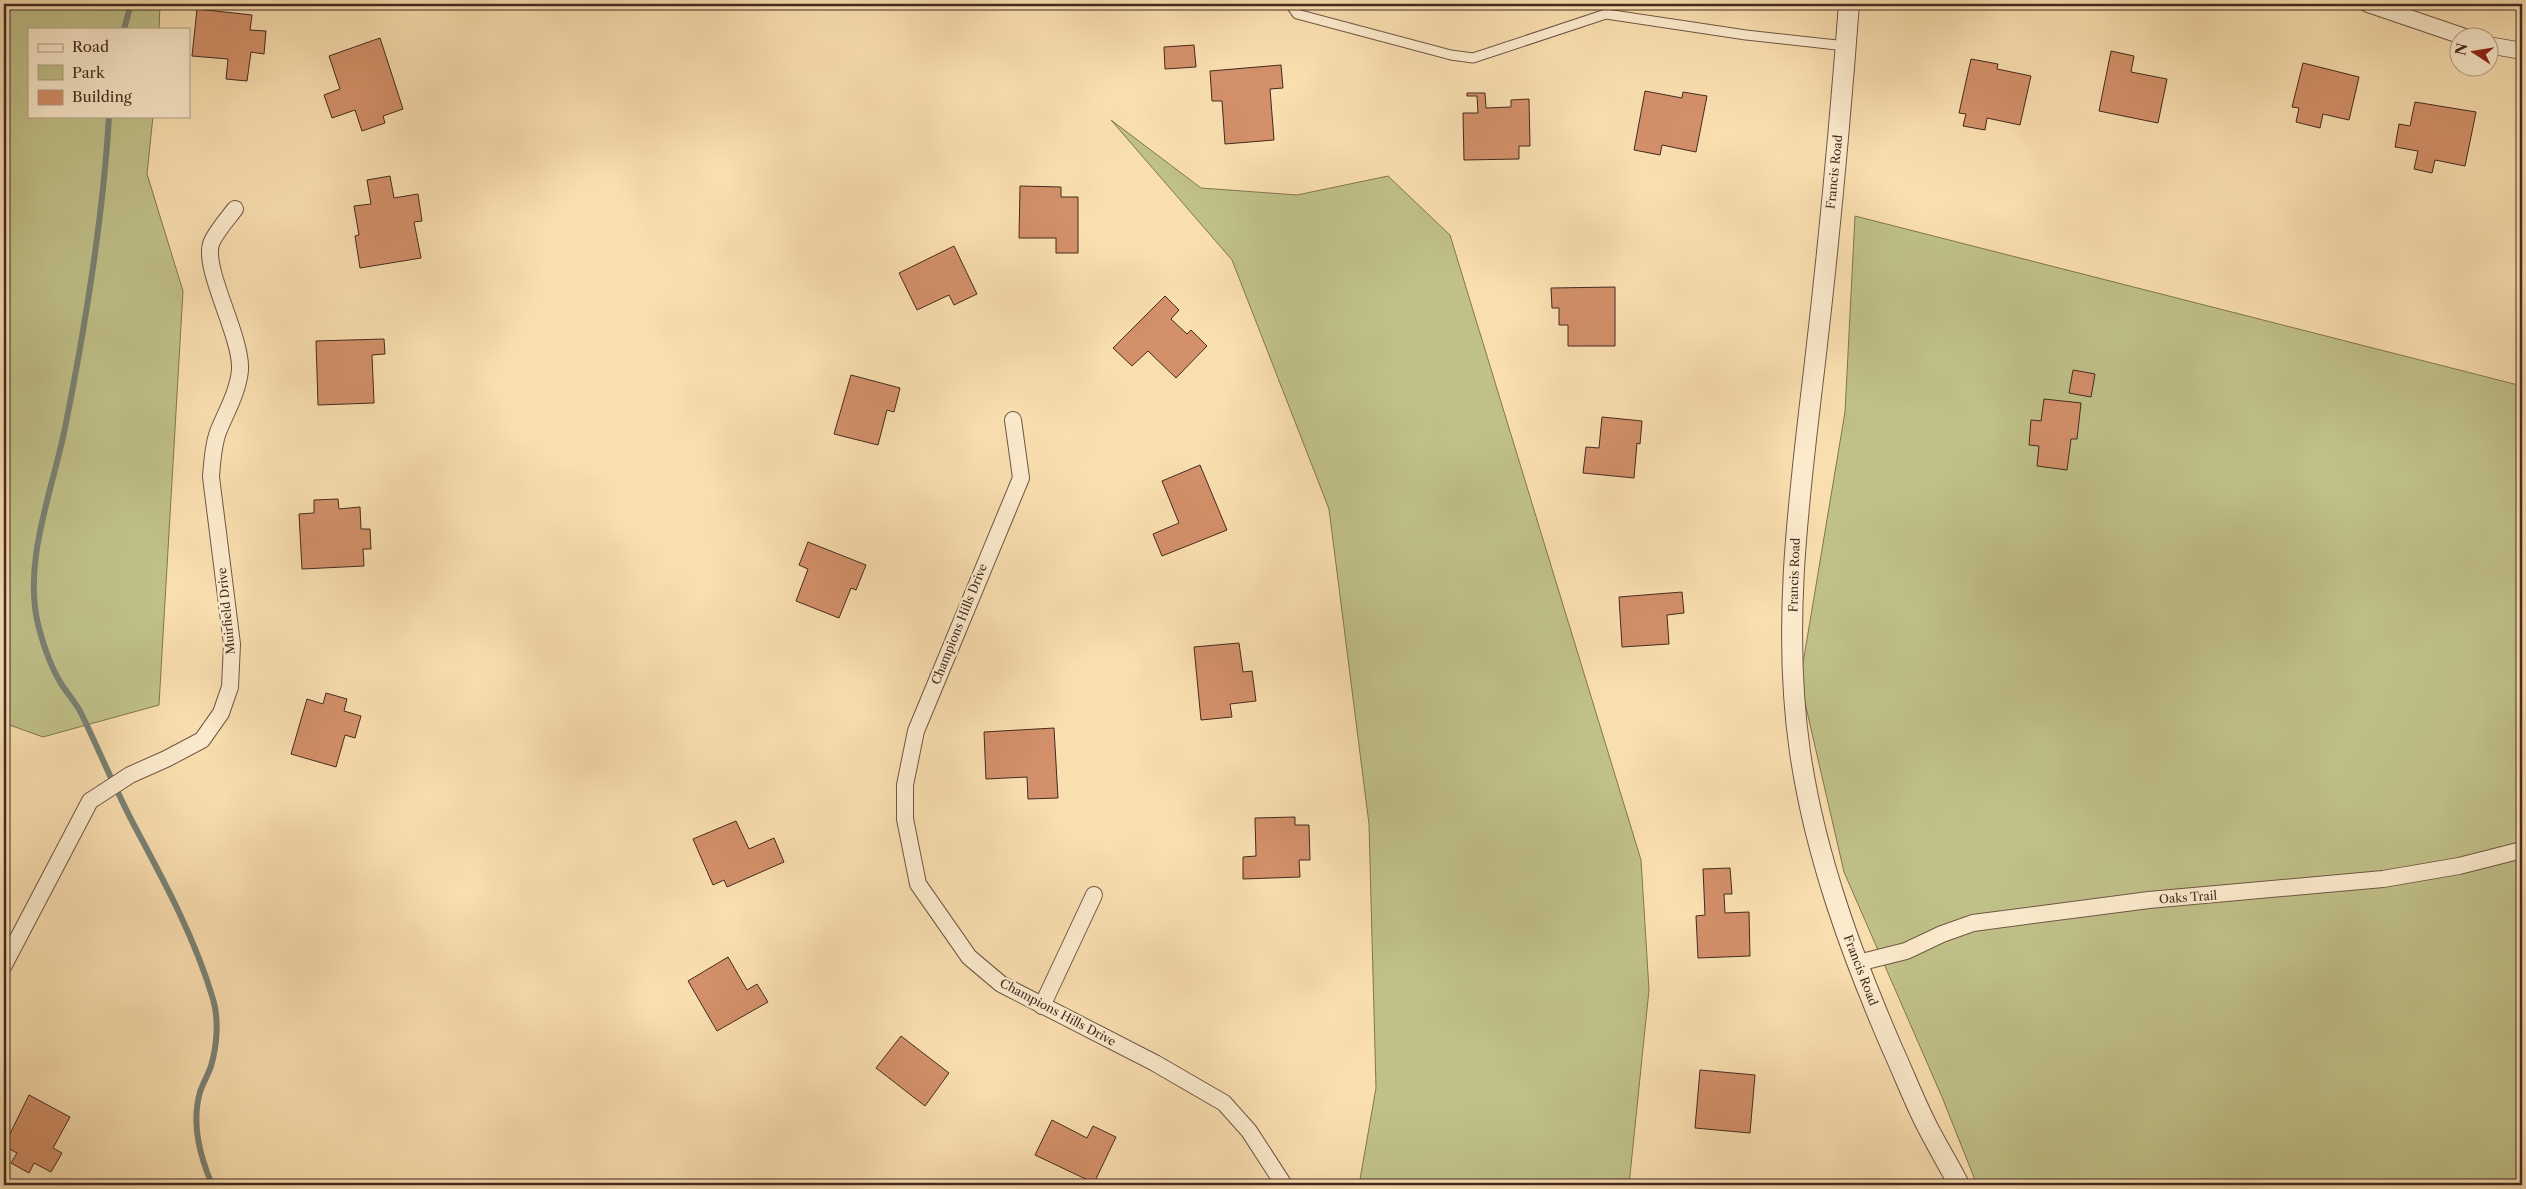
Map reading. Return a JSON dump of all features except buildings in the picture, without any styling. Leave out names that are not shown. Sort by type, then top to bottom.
[{"type":"street","name":"Francis Road","points":[[1849,4],[1821,311],[1796,528],[1792,641],[1800,750],[1813,822],[1828,877],[1858,963],[1926,1126],[1947,1185]]},
{"type":"street","points":[[2368,4],[2448,31]]},
{"type":"street","points":[[2498,47],[2522,51]]},
{"type":"street","name":"Muirfield Drive","points":[[4,965],[90,801],[130,775],[202,740],[221,713],[230,687],[232,644],[211,477],[212,456],[217,434],[235,394],[240,369],[228,314],[212,267],[211,244],[235,209]]},
{"type":"street","name":"Champions Hills Drive","points":[[1013,420],[1021,478],[916,731],[905,785],[905,819],[918,884],[969,957],[1000,984],[1155,1063],[1224,1103],[1248,1131],[1284,1185]]},
{"type":"street","name":"Oaks Trail","points":[[1858,963],[1906,951],[1942,934],[1973,923],[2149,900],[2382,879],[2459,866],[2522,850]]},
{"type":"street","points":[[1042,1006],[1094,895]]},
{"type":"street","name":"Francis Road","points":[[1926,1126],[1958,1185]]},
{"type":"lane","points":[[1290,4],[1297,14],[1451,55],[1473,58],[1606,14],[1746,35],[1846,46]]},
{"type":"green space","points":[[4,4],[160,4],[159,28],[28,28],[28,118],[153,118],[147,174],[183,291],[159,705],[43,737],[4,723]]},
{"type":"green space","points":[[1111,120],[1201,188],[1297,195],[1388,176],[1450,235],[1641,860],[1649,990],[1629,1185],[1359,1185],[1376,1088],[1369,824],[1329,509],[1232,260]]},
{"type":"green space","points":[[1855,216],[2522,386],[2522,1185],[1977,1185],[1942,1097],[1844,872],[1800,681],[1845,412]]},
{"type":"waterway","points":[[124,28],[131,4]]},
{"type":"waterway","points":[[109,118],[103,193],[93,270],[61,448],[36,551],[34,603],[39,628],[51,665],[81,713],[127,811],[178,910],[206,976],[215,1007],[217,1024],[215,1050],[211,1066],[200,1092],[196,1116],[198,1140],[212,1185]]}]
